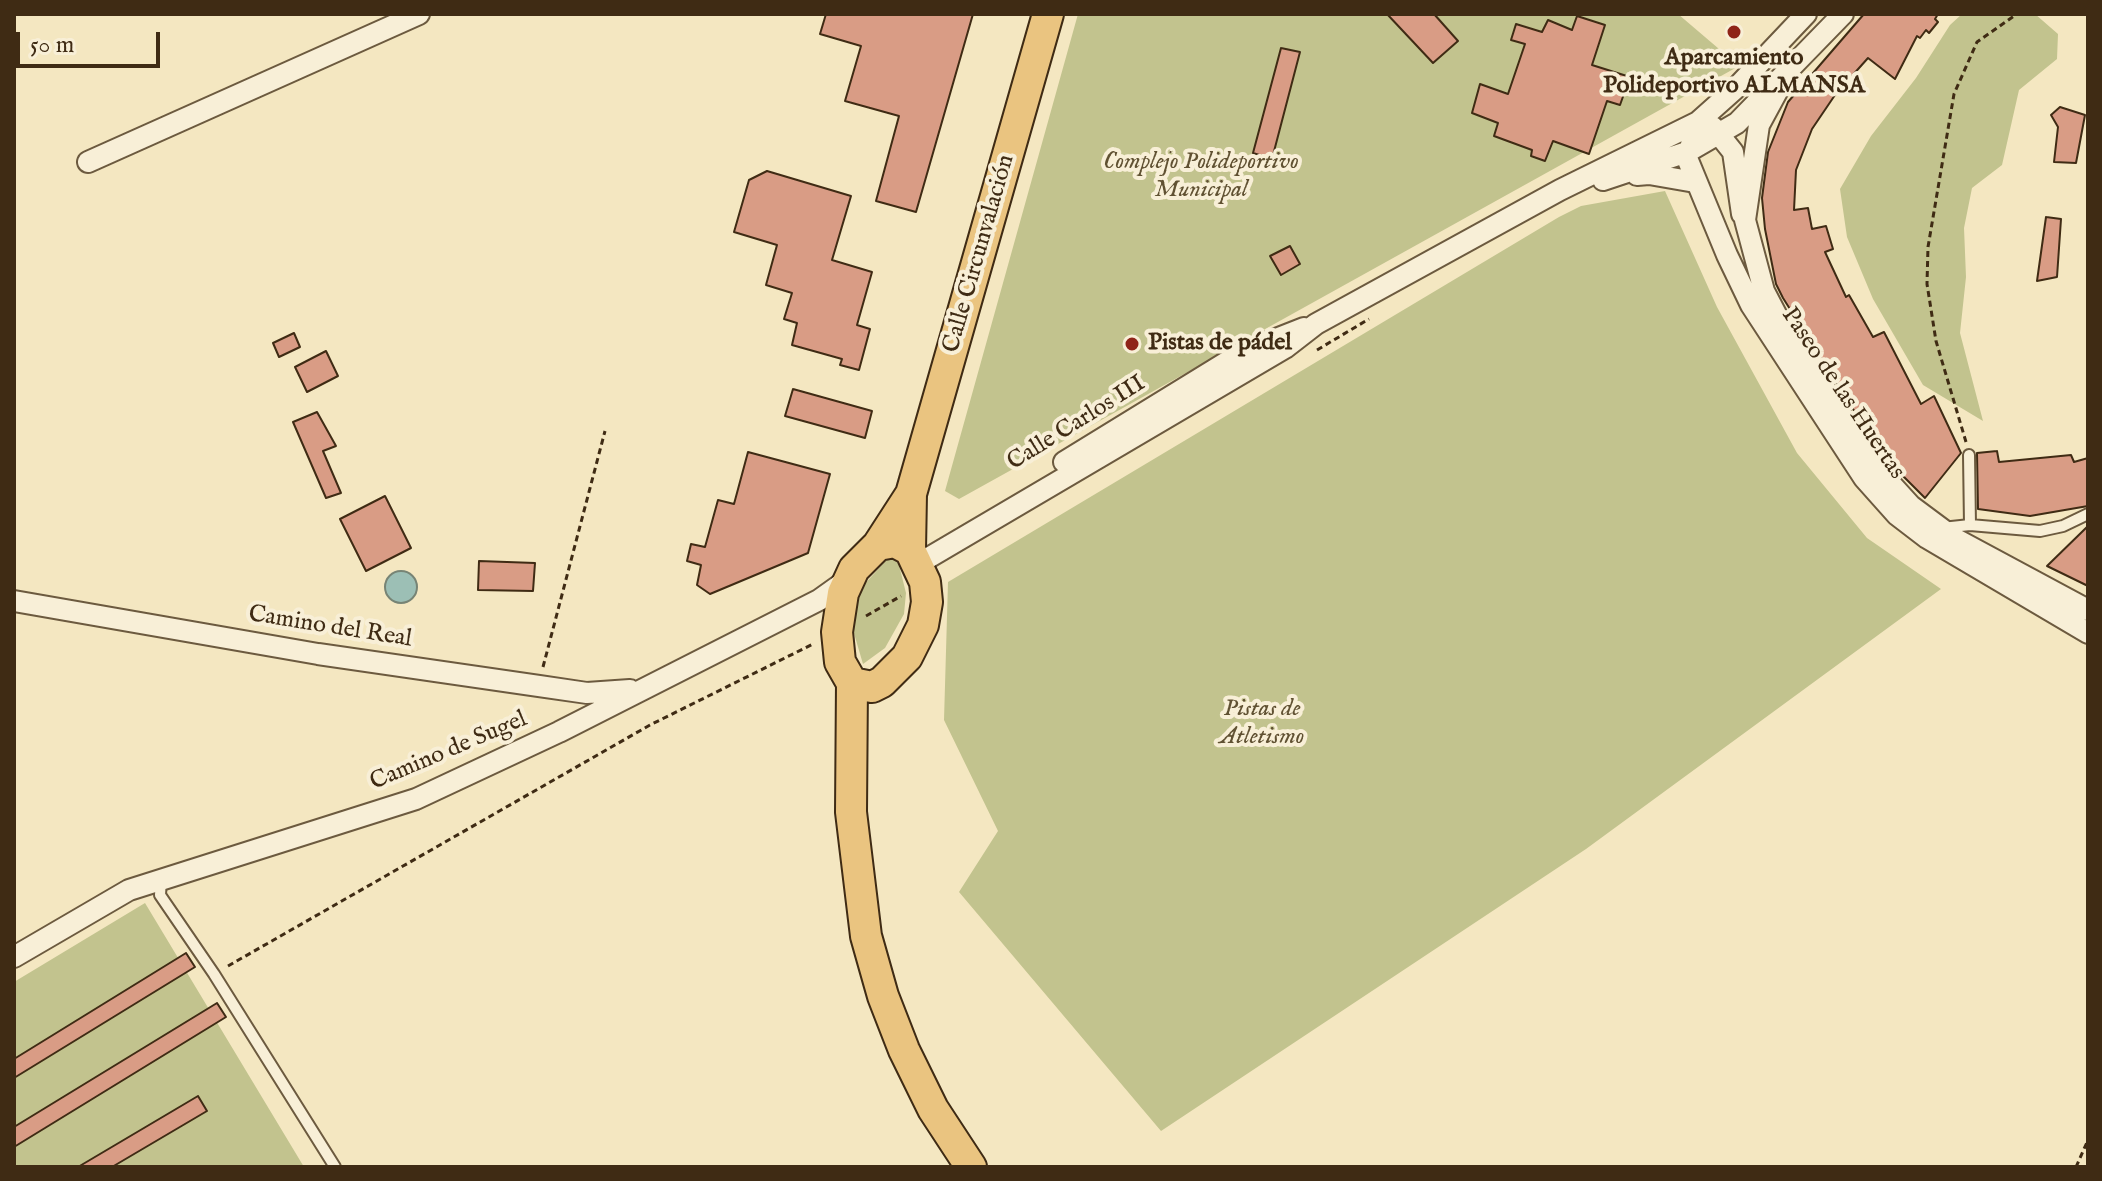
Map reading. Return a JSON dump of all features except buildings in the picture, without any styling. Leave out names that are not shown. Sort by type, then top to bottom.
[{"type":"main road","name":"Calle Circunvalación","points":[[911,494],[1048,14]]},
{"type":"main road","points":[[862,685],[840,662],[837,632],[847,580],[878,545],[911,494]]},
{"type":"main road","points":[[862,685],[882,682],[907,657],[923,625],[927,591],[914,557],[911,494]]},
{"type":"main road","points":[[878,545],[895,542],[914,557]]},
{"type":"main road","points":[[862,685],[851,749],[851,812],[856,876],[875,970],[893,1024],[918,1080],[971,1167]]},
{"type":"street","points":[[88,162],[419,14]]},
{"type":"street","points":[[1698,122],[1735,89],[1806,14]]},
{"type":"street","points":[[1785,77],[1843,14]]},
{"type":"street","name":"Calle Carlos III","points":[[1560,190],[1609,179],[1705,142],[1748,114],[1785,77]]},
{"type":"street","name":"Paseo de las Huertas","points":[[1745,220],[1759,125],[1785,77]]},
{"type":"street","points":[[1698,122],[1710,125],[1705,142]]},
{"type":"street","points":[[1698,122],[1705,142]]},
{"type":"street","name":"Calle Carlos III","points":[[914,557],[1285,348],[1316,324],[1560,190],[1698,122]]},
{"type":"street","name":"Paseo de las Huertas","points":[[2088,610],[1940,528],[1911,506],[1870,461],[1764,291],[1735,184],[1733,152],[1705,142],[1695,182],[1751,305],[1864,478],[1897,515],[1927,538],[2088,633]]},
{"type":"street","points":[[1609,179],[1649,174],[1695,182]]},
{"type":"street","name":"Camino de Sugel","points":[[14,957],[129,890],[416,799],[559,732],[638,689],[819,600],[847,580]]},
{"type":"street","name":"Camino del Real","points":[[14,601],[318,654],[587,693],[638,689]]},
{"type":"lane","points":[[1969,455],[1970,525]]},
{"type":"lane","points":[[1940,528],[1970,525],[2040,531],[2063,526],[2088,514]]},
{"type":"lane","points":[[161,879],[160,895],[214,974],[335,1167]]},
{"type":"path","points":[[1969,455],[1936,341],[1927,284],[1928,247],[1954,94],[1977,42],[2017,14]]},
{"type":"path","points":[[539,686],[605,431]]},
{"type":"path","points":[[2076,1167],[2088,1140]]},
{"type":"green space","name":"Complejo Polideportivo Municipal","points":[[1078,14],[1678,14],[1739,66],[959,499],[945,491]]},
{"type":"green space","points":[[1962,14],[2035,14],[2058,34],[2057,59],[2019,90],[2002,165],[1972,188],[1964,228],[1966,277],[1960,333],[1983,421],[1923,385],[1873,299],[1847,237],[1840,189],[1871,136],[1916,78],[1950,25]]},
{"type":"green space","name":"Pistas de Atletismo","points":[[1665,191],[1717,307],[1797,453],[1867,538],[1941,589],[1586,849],[1161,1131],[959,892],[998,831],[944,720],[948,582],[1559,217],[1581,206]]},
{"type":"green space","points":[[891,555],[899,565],[906,593],[904,614],[885,648],[863,664],[853,630],[854,608],[861,588]]},
{"type":"green space","points":[[145,903],[304,1167],[14,1167],[14,982]]},
{"type":"water","points":[[401,571],[412,576],[417,587],[412,598],[401,603],[390,598],[385,587],[390,576]]},
{"type":"place","name":"Aparcamiento Polideportivo ALMANSA","points":[[1734,32]]},
{"type":"place","name":"Pistas de pádel","points":[[1132,344]]}]
